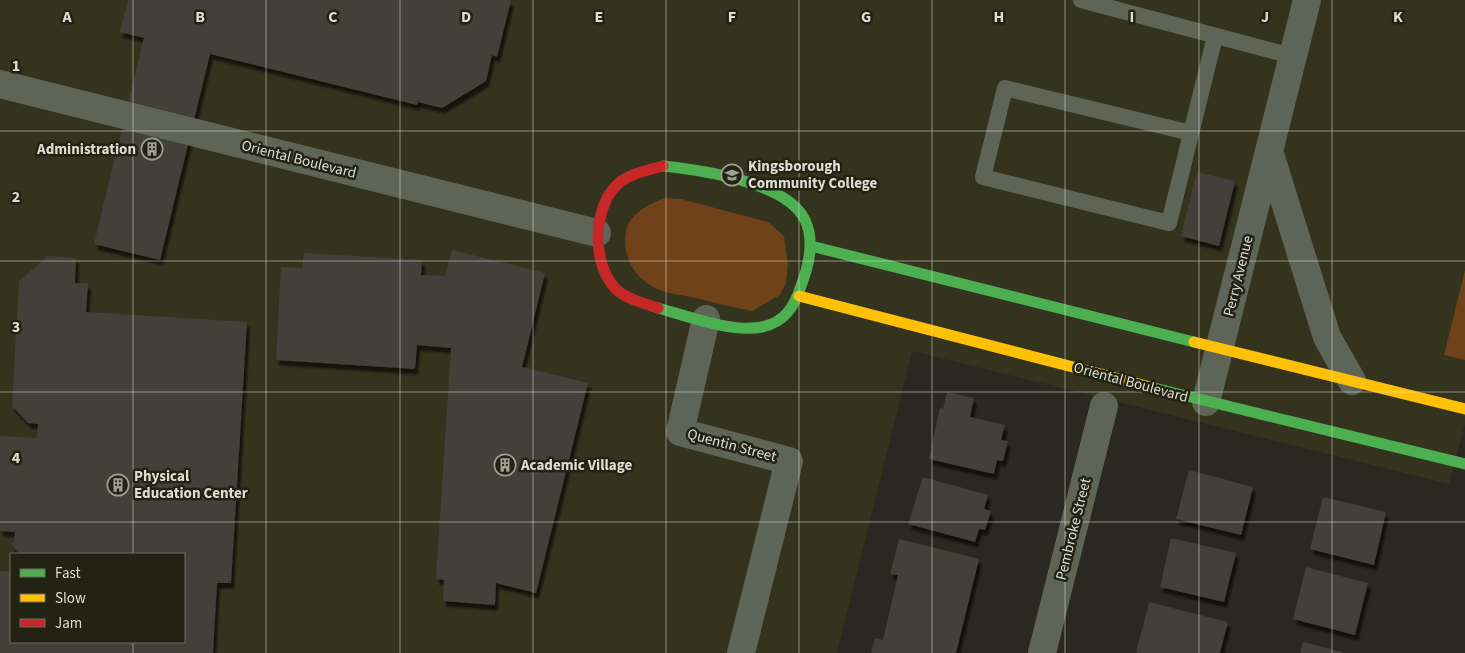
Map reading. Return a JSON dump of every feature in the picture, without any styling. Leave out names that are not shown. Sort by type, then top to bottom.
[{"type":"street","name":"Perry Avenue","points":[[1206,402],[1307,0]]},
{"type":"street","name":"Oriental Boulevard","points":[[0,84],[597,234]]},
{"type":"street","points":[[1269,151],[1327,337],[1352,381]]},
{"type":"street","points":[[662,166],[687,169],[767,189],[800,212],[808,227],[811,246],[799,296],[787,316],[762,328],[744,329],[634,300],[616,289],[606,274],[599,250],[597,234],[605,207],[614,188],[634,174],[662,166]]},
{"type":"street","points":[[811,246],[1465,409]]},
{"type":"street","name":"Oriental Boulevard","points":[[799,296],[1206,402],[1465,464]]},
{"type":"street","name":"Quentin Street","points":[[706,320],[680,432],[789,461],[741,653]]},
{"type":"street","name":"Pembroke Street","points":[[1042,653],[1104,406]]},
{"type":"lane","points":[[1081,0],[1292,56]]},
{"type":"lane","points":[[1191,133],[1005,88],[983,177],[1169,222],[1191,133],[1214,36]]},
{"type":"shaded area","name":"Kingsborough Community College","points":[[0,0],[1465,0],[1465,424],[1449,484],[912,351],[837,653],[0,653]]},
{"type":"shaded area","points":[[665,198],[681,199],[768,222],[784,236],[788,265],[786,283],[780,295],[752,311],[665,292],[655,288],[641,278],[628,257],[625,240],[626,231],[631,219],[636,214],[647,206]]},
{"type":"shaded area","points":[[1465,270],[1465,360],[1444,355]]},
{"type":"building","name":"Administration","points":[[128,0],[511,0],[497,57],[492,55],[486,81],[442,108],[418,102],[417,105],[210,54],[160,260],[94,244],[144,38],[120,32]]},
{"type":"building","points":[[1197,172],[1235,181],[1219,246],[1181,236]]},
{"type":"building","name":"Academic Village","points":[[452,250],[545,273],[522,367],[588,383],[536,593],[496,583],[495,605],[443,601],[444,580],[436,579],[451,348],[417,345],[415,369],[276,360],[281,267],[302,268],[304,253],[422,260],[421,275],[445,276]]},
{"type":"building","name":"Physical Education Center","points":[[48,256],[76,258],[75,283],[88,283],[86,312],[247,322],[231,583],[217,583],[213,653],[0,653],[0,571],[10,571],[10,643],[185,643],[185,553],[18,553],[10,543],[14,543],[15,532],[0,531],[0,436],[37,438],[38,424],[28,423],[12,406],[19,281]]},
{"type":"building","points":[[947,392],[974,398],[970,417],[1005,425],[1001,440],[1008,441],[1003,461],[997,460],[994,474],[929,459],[940,408],[943,409]]},
{"type":"building","points":[[1189,470],[1253,487],[1241,535],[1176,519]]},
{"type":"building","points":[[923,477],[988,495],[984,509],[991,511],[985,530],[979,529],[975,542],[908,524]]},
{"type":"building","points":[[1323,497],[1386,512],[1374,565],[1310,549]]},
{"type":"building","points":[[1171,538],[1236,553],[1224,602],[1160,587]]},
{"type":"building","points":[[899,539],[979,559],[956,653],[871,653],[875,638],[883,640],[898,575],[890,574]]},
{"type":"building","points":[[1306,567],[1368,583],[1355,635],[1293,619]]},
{"type":"building","points":[[1149,602],[1228,622],[1220,653],[1136,653]]},
{"type":"building","points":[[1303,642],[1342,652],[1342,653],[1300,653]]},
{"type":"traffic: fast","points":[[658,308],[737,328],[770,325],[783,317],[792,307],[798,294],[810,253],[810,236],[805,220],[795,207],[780,196],[741,180],[663,166]]},
{"type":"traffic: fast","points":[[811,246],[1194,342]]},
{"type":"traffic: fast","points":[[1154,388],[1465,464]]},
{"type":"traffic: slow","points":[[799,296],[1154,388]]},
{"type":"traffic: slow","points":[[1194,342],[1465,409]]},
{"type":"traffic: jam","points":[[658,308],[630,298],[616,289],[602,265],[598,235],[604,205],[611,192],[620,182],[635,174],[663,166]]},
{"type":"place","name":"Administration","points":[[152,149]]},
{"type":"place","name":"Kingsborough Community College","points":[[732,175]]},
{"type":"place","name":"Academic Village","points":[[505,465]]},
{"type":"place","name":"Physical Education Center","points":[[118,485]]}]
